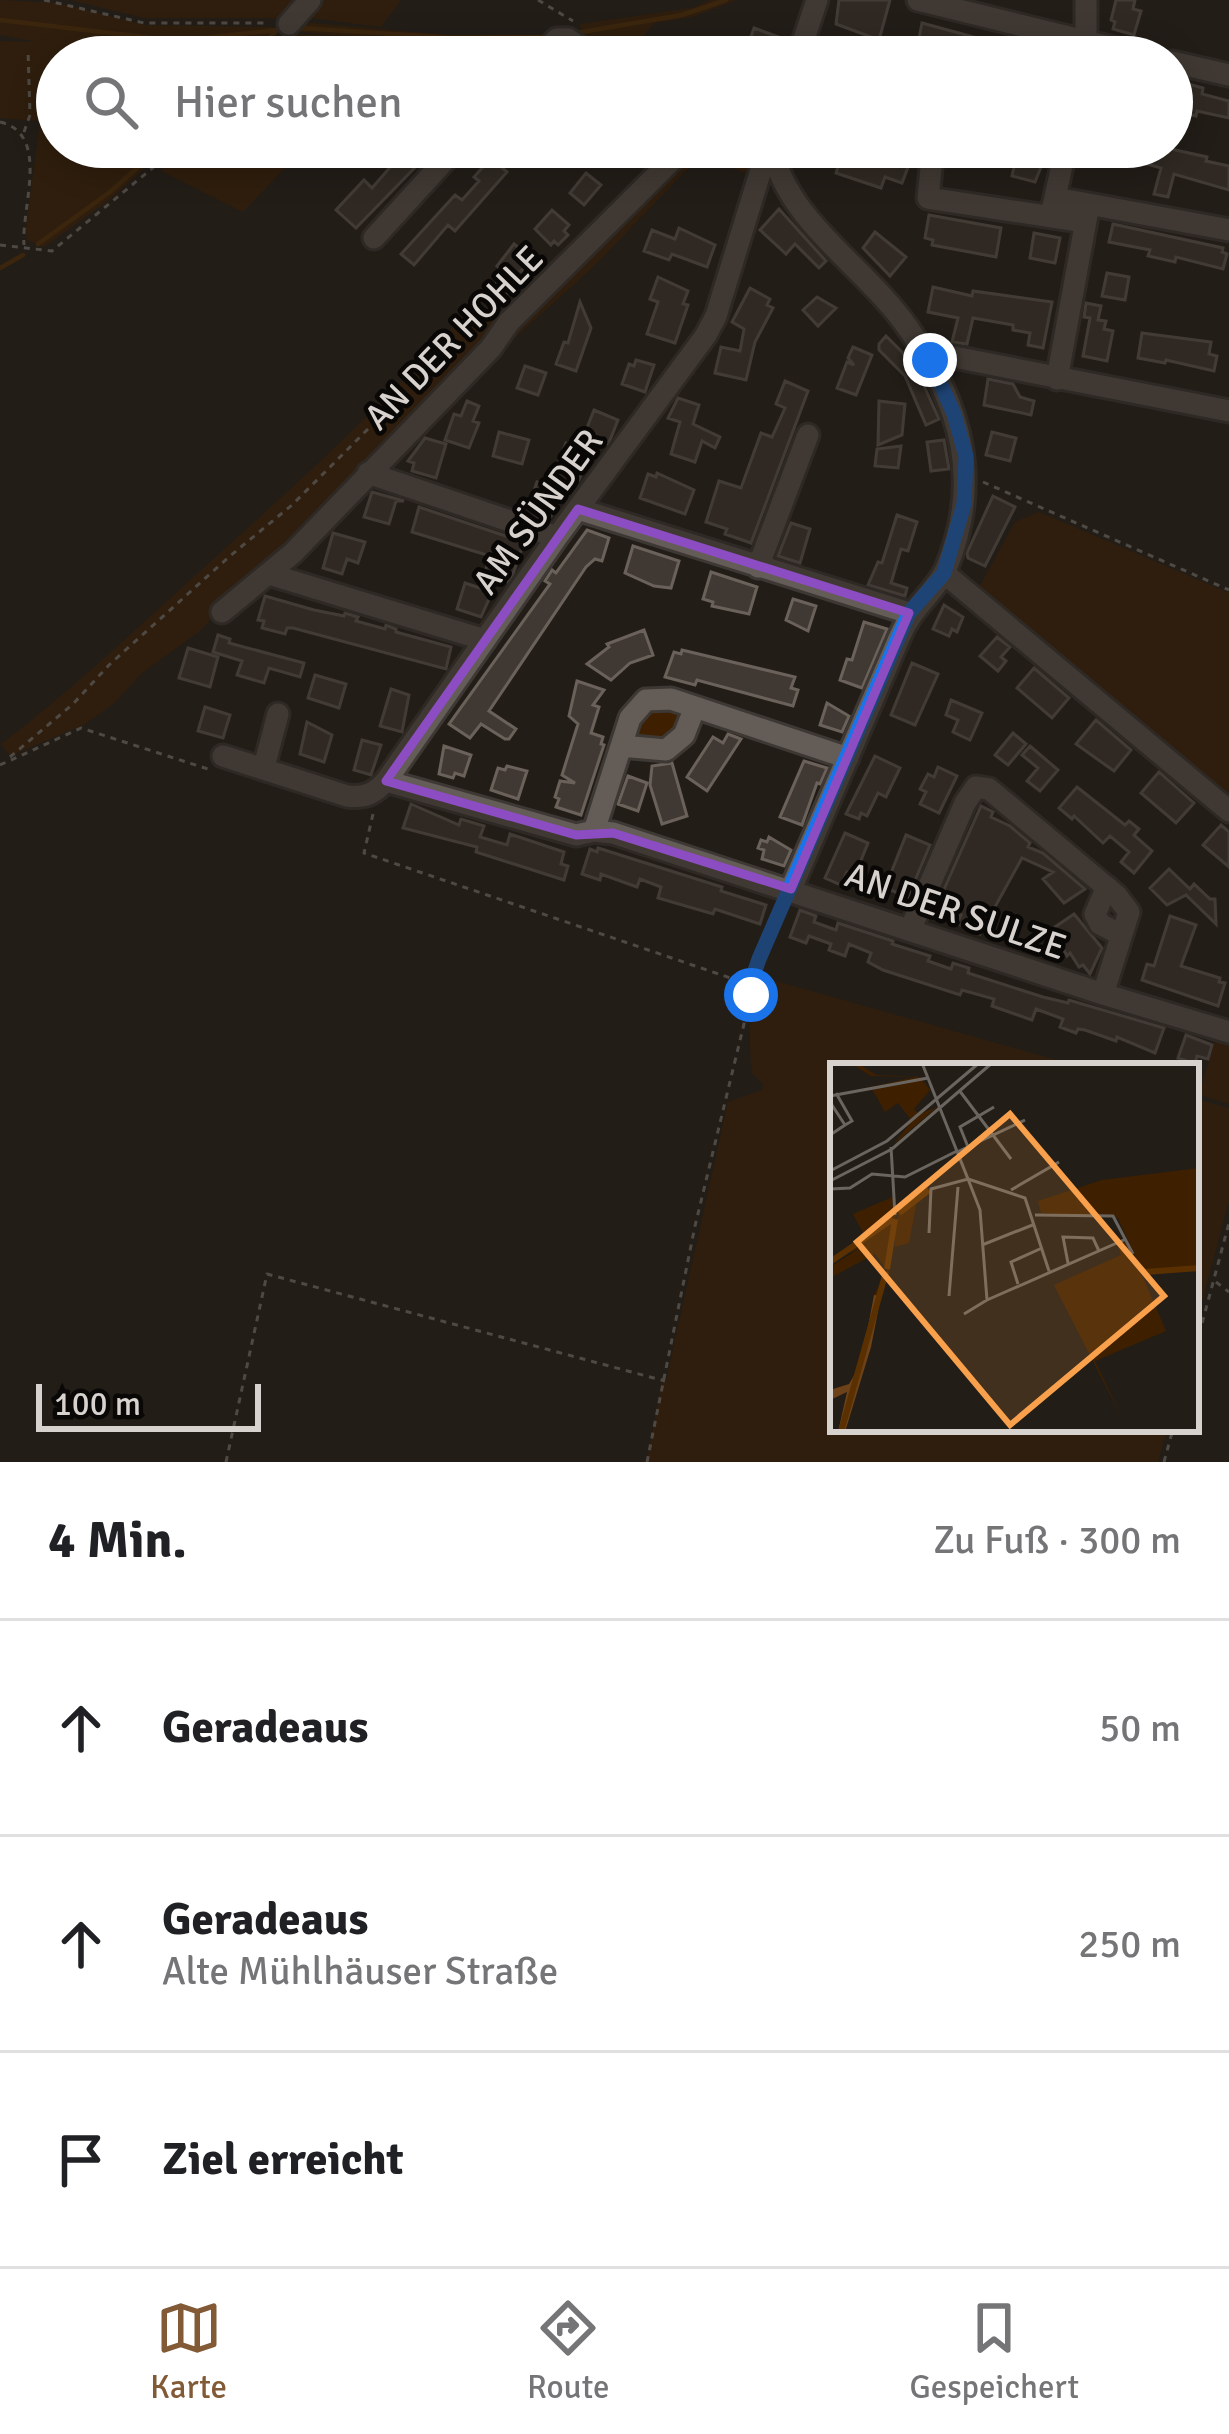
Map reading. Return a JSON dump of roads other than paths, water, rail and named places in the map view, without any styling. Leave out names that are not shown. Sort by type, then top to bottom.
[{"type":"street","points":[[289,24],[310,0]]},
{"type":"street","points":[[805,36],[817,0]]},
{"type":"street","points":[[919,0],[1039,36]]},
{"type":"street","points":[[1086,0],[1086,36]]},
{"type":"street","points":[[1193,67],[1229,75]]},
{"type":"street","points":[[374,238],[438,168]]},
{"type":"street","name":"AN DER HOHLE","points":[[222,612],[269,574],[491,348],[509,322],[664,168]]},
{"type":"street","name":"AM SÜNDER","points":[[381,786],[706,335],[763,168]]},
{"type":"street","points":[[776,168],[793,200],[900,316],[930,360],[966,456],[964,504],[944,573],[909,613],[791,889]]},
{"type":"street","points":[[931,168],[928,198],[1053,207],[1229,230]]},
{"type":"street","points":[[1053,207],[1061,168]]},
{"type":"street","points":[[1057,379],[1087,213]]},
{"type":"street","points":[[930,360],[954,357],[1229,411]]},
{"type":"street","points":[[758,567],[808,434]]},
{"type":"street","points":[[368,473],[557,537]]},
{"type":"street","points":[[578,508],[909,613]]},
{"type":"street","points":[[944,573],[1229,811]]},
{"type":"street","points":[[269,574],[485,640]]},
{"type":"street","points":[[594,831],[629,718],[646,700],[671,699],[848,758]]},
{"type":"street","points":[[621,746],[667,750],[684,735],[695,707]]},
{"type":"street","points":[[264,767],[278,714]]},
{"type":"street","points":[[217,763],[264,767],[347,796],[362,797],[381,786]]},
{"type":"street","name":"AN DER SULZE","points":[[381,786],[576,835],[613,833],[1229,1032]]},
{"type":"street","points":[[910,930],[964,803],[976,787],[988,789],[1107,887],[1129,912],[1102,994]]},
{"type":"waterway","points":[[576,33],[682,15],[726,0]]},
{"type":"waterway","points":[[0,20],[136,36]]},
{"type":"waterway","points":[[301,28],[423,36]]},
{"type":"waterway","points":[[222,36],[277,30]]},
{"type":"waterway","points":[[271,36],[277,30]]},
{"type":"waterway","points":[[38,244],[137,168]]},
{"type":"waterway","points":[[0,268],[23,255]]}]
